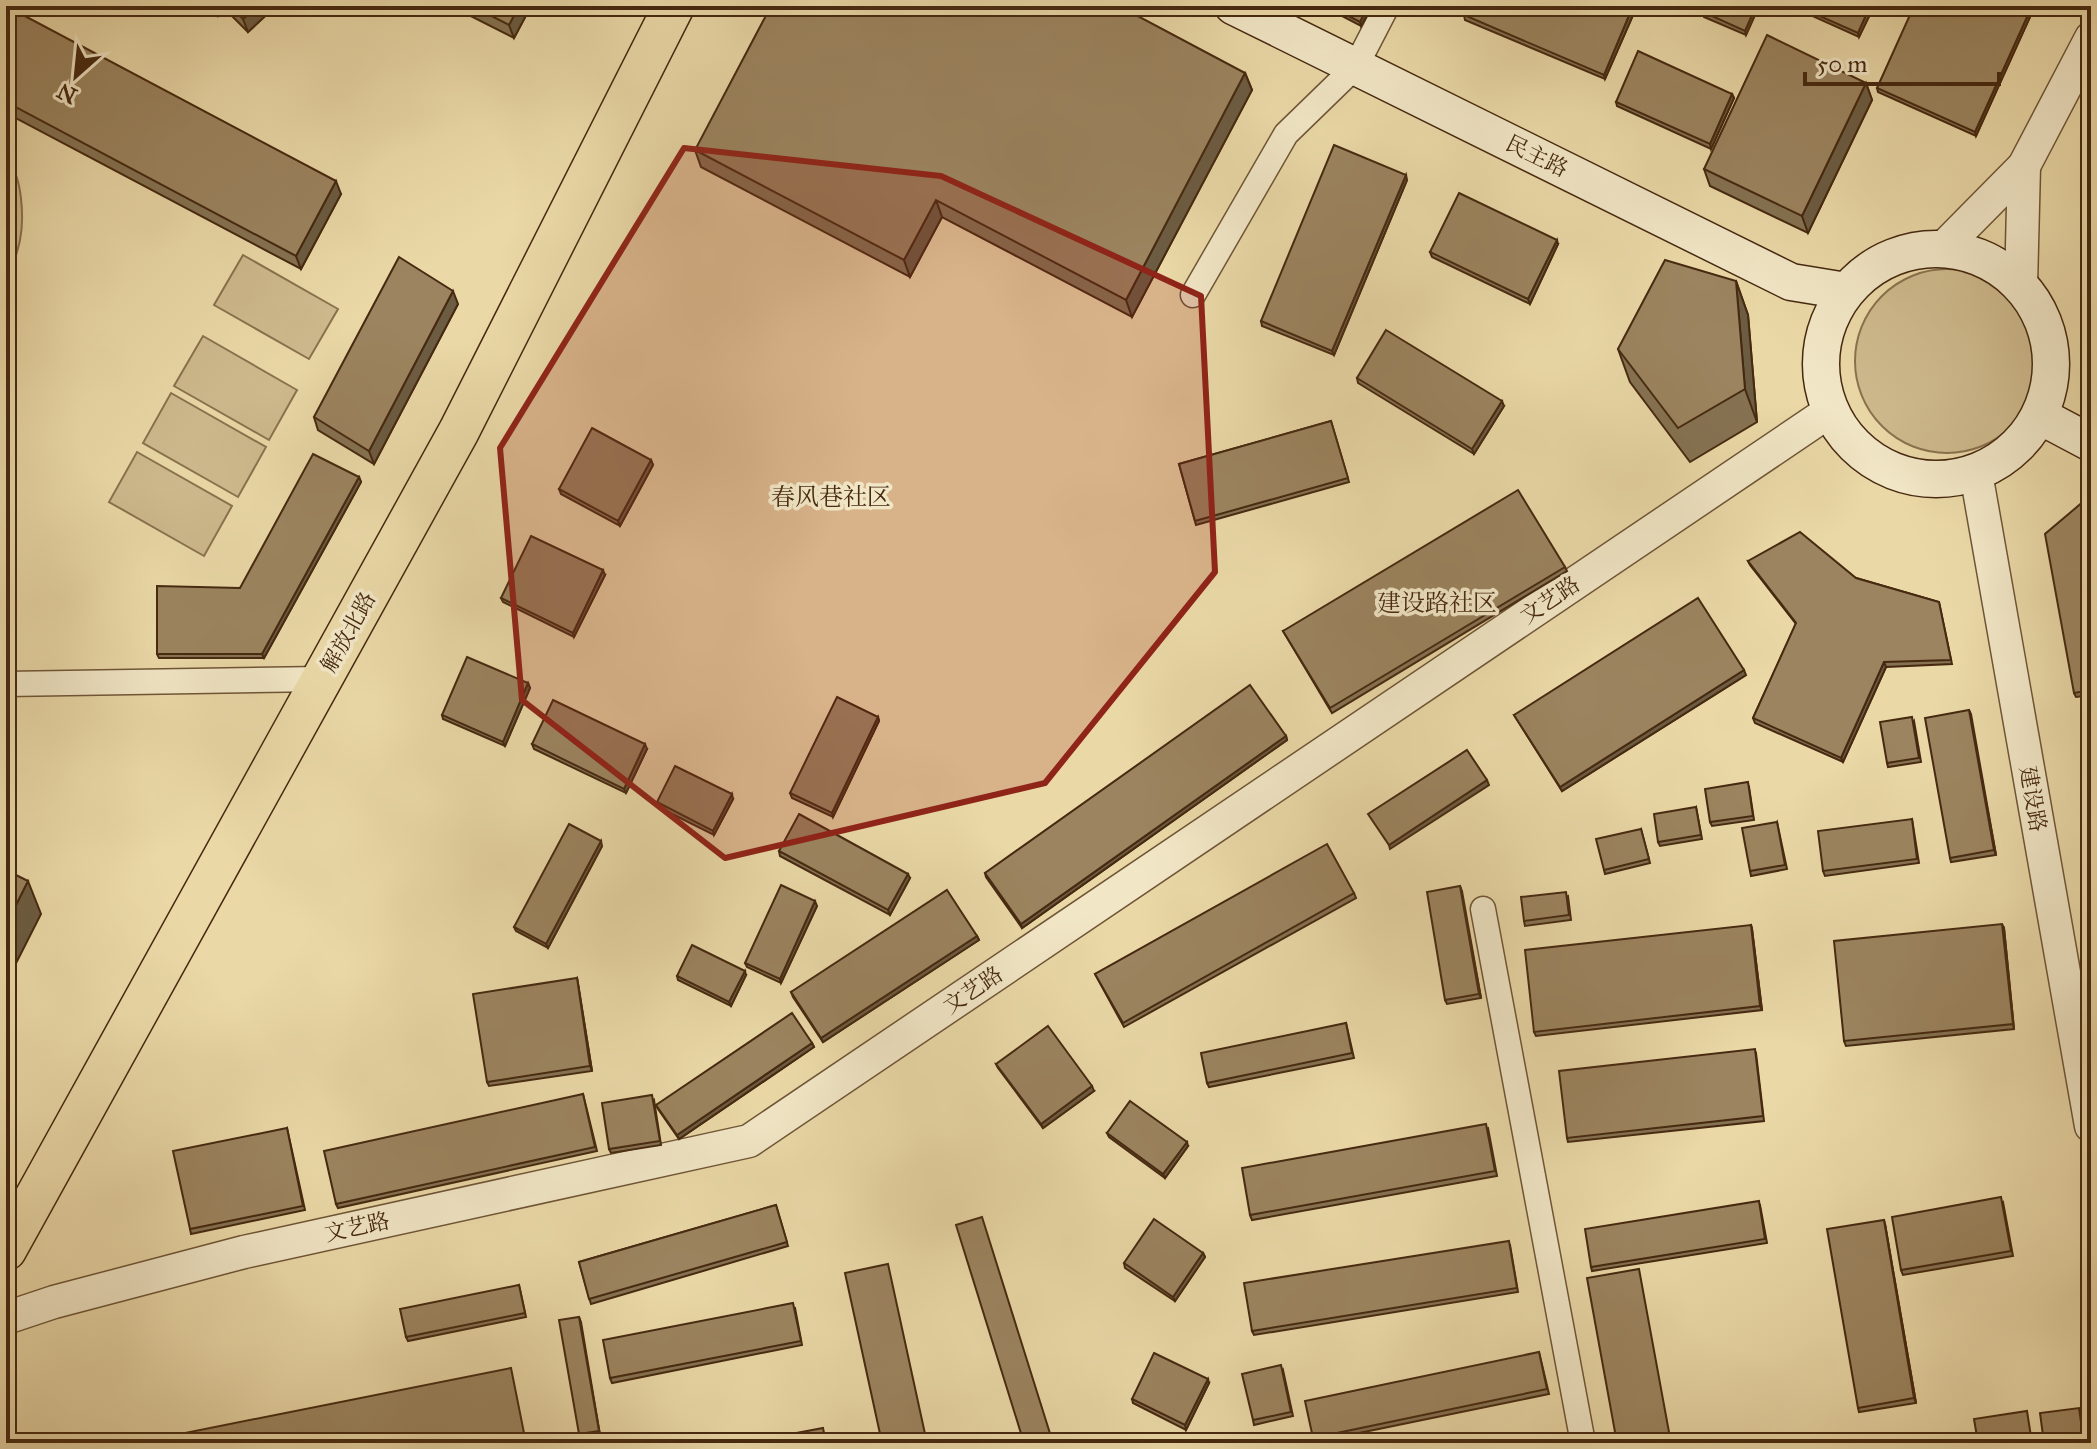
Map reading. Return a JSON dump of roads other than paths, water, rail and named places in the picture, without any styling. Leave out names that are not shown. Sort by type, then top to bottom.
[{"type":"main road","name":"解放北路","points":[[6,1250],[459,431],[674,6]]},
{"type":"main road","name":"民主路","points":[[1233,6],[1791,282],[1846,291]]},
{"type":"main road","points":[[1942,249],[1971,254],[1998,267],[2021,286],[2040,315],[2050,348],[2050,383],[2040,416],[2024,440],[2002,459],[1976,473],[1942,480],[1907,476],[1875,463],[1849,440],[1830,411],[1821,381],[1821,349],[1830,318],[1846,291],[1873,267],[1906,253],[1942,249]]},
{"type":"main road","points":[[2040,416],[2091,443]]},
{"type":"street","points":[[1193,295],[1286,134],[1356,66],[1387,6]]},
{"type":"street","points":[[1942,249],[2024,166],[2091,38]]},
{"type":"street","points":[[2021,286],[2024,166]]},
{"type":"street","name":"文艺路","points":[[6,1318],[54,1302],[244,1252],[749,1141],[1830,411]]},
{"type":"street","name":"建设路","points":[[1976,473],[2091,1126]]},
{"type":"street","points":[[6,684],[322,679]]},
{"type":"street","points":[[1483,909],[1583,1443]]},
{"type":"district","name":"春风巷社区","points":[[831,497]]},
{"type":"district","name":"建设路社区","points":[[1437,603]]}]
